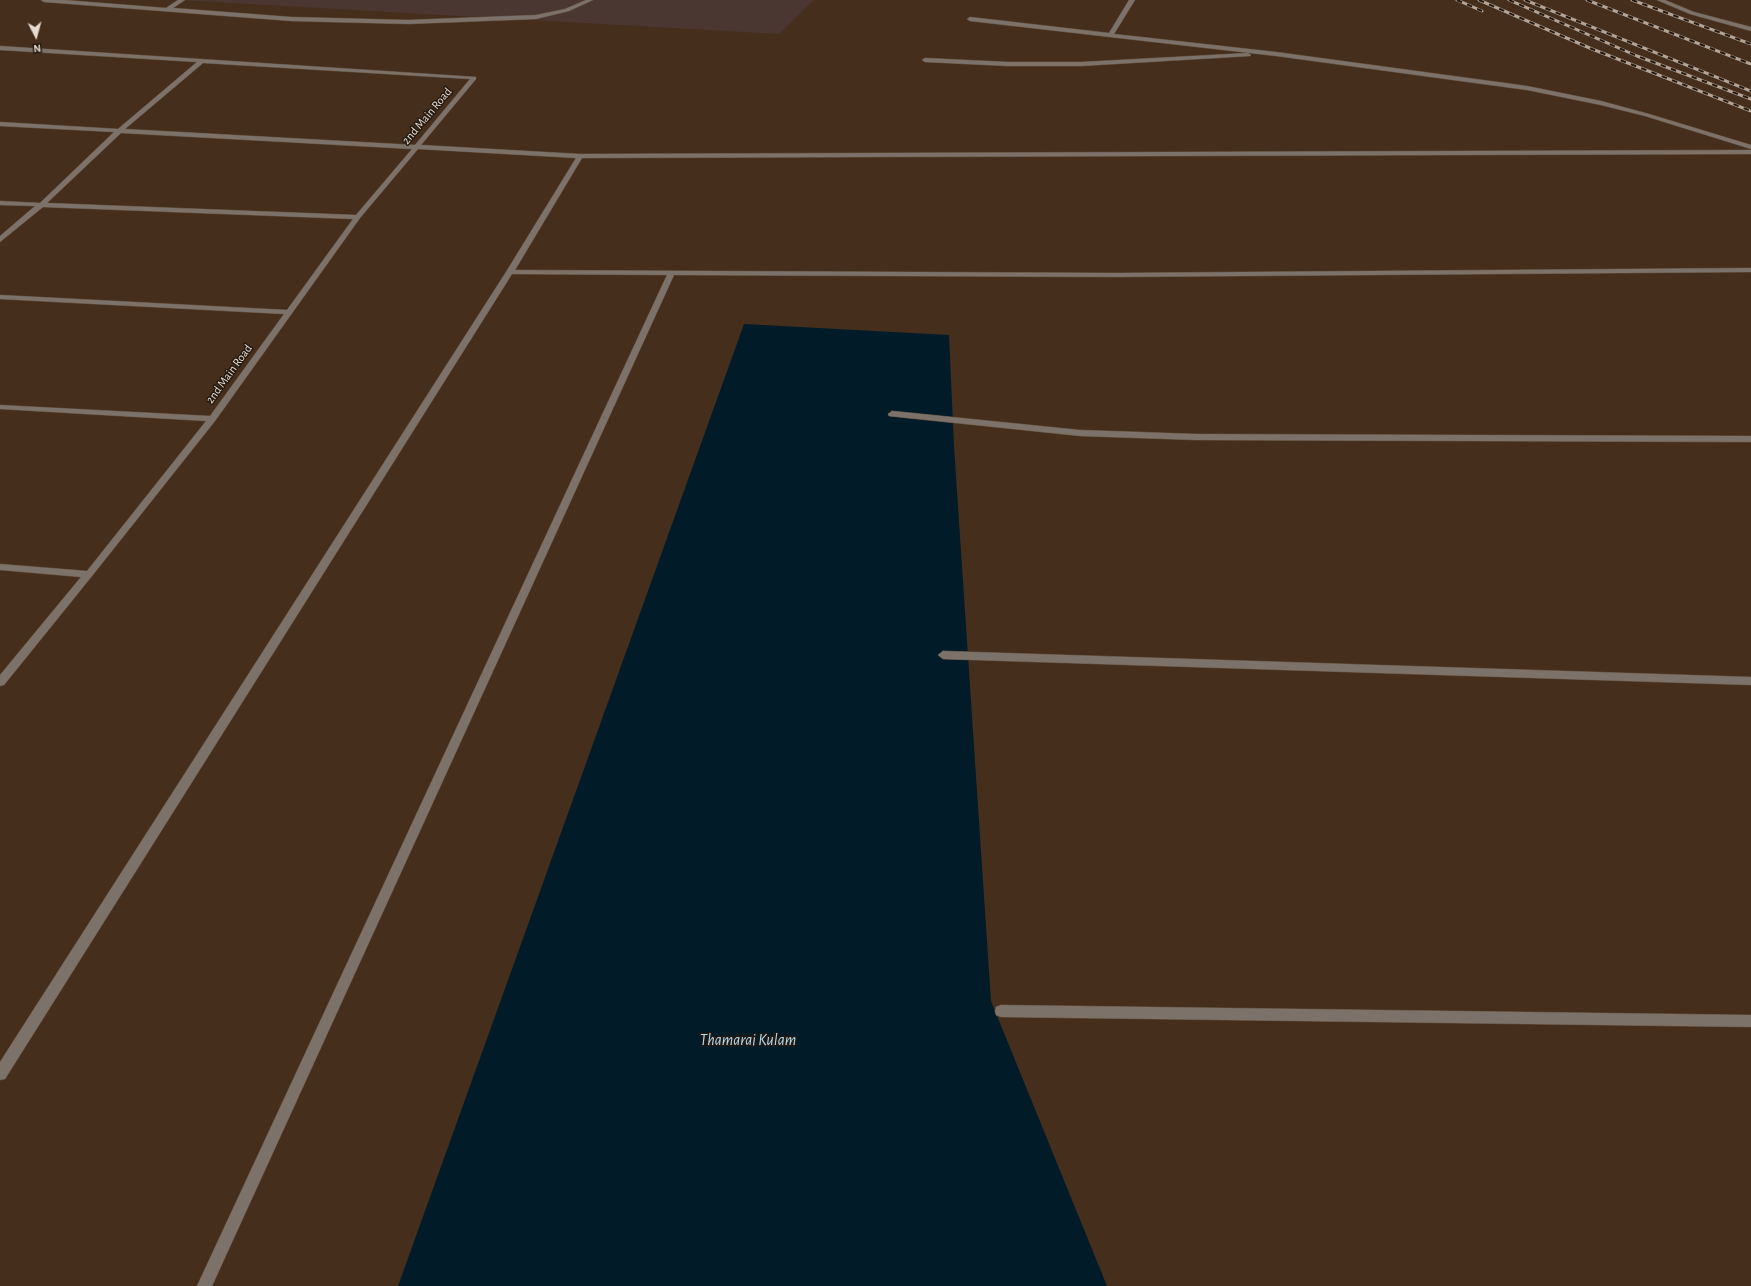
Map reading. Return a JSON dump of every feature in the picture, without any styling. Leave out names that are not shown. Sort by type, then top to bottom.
[{"type":"street","points":[[44,0],[321,21],[435,22],[536,17],[568,10],[590,0]]},
{"type":"street","points":[[168,9],[182,0]]},
{"type":"street","points":[[1111,35],[1132,0]]},
{"type":"street","points":[[1660,0],[1692,13],[1751,29]]},
{"type":"street","points":[[970,19],[1276,54],[1527,88],[1601,103],[1647,115],[1751,147]]},
{"type":"street","points":[[0,48],[200,62]]},
{"type":"street","points":[[925,60],[995,64],[1081,64],[1276,54]]},
{"type":"street","points":[[0,240],[41,205],[119,131],[200,62]]},
{"type":"street","name":"2nd Main Road","points":[[0,682],[89,574],[212,419],[358,217],[474,78],[200,62]]},
{"type":"street","points":[[0,124],[580,156],[1751,152]]},
{"type":"street","points":[[0,1074],[510,272],[580,156]]},
{"type":"street","points":[[0,203],[358,217]]},
{"type":"street","points":[[510,272],[671,274],[1123,275],[1751,270]]},
{"type":"street","points":[[204,1286],[671,274]]},
{"type":"street","points":[[0,297],[288,312]]},
{"type":"street","points":[[0,407],[212,419]]},
{"type":"street","points":[[892,414],[1080,433],[1196,437],[1751,439]]},
{"type":"street","points":[[0,567],[89,574]]},
{"type":"street","points":[[943,655],[1751,681]]},
{"type":"street","points":[[1001,1011],[1751,1021]]},
{"type":"shaded area","points":[[178,0],[814,0],[779,34]]},
{"type":"water","name":"Thamarai Kulam","points":[[744,324],[949,335],[954,446],[991,1001],[1107,1286],[398,1286]]},
{"type":"railway","points":[[1457,0],[1482,11]]},
{"type":"railway","points":[[1479,0],[1592,49],[1751,111]]},
{"type":"railway","points":[[1509,0],[1637,56],[1751,99]]},
{"type":"railway","points":[[1525,0],[1751,91]]},
{"type":"railway","points":[[1587,0],[1751,64]]},
{"type":"railway","points":[[1632,0],[1751,44]]}]
